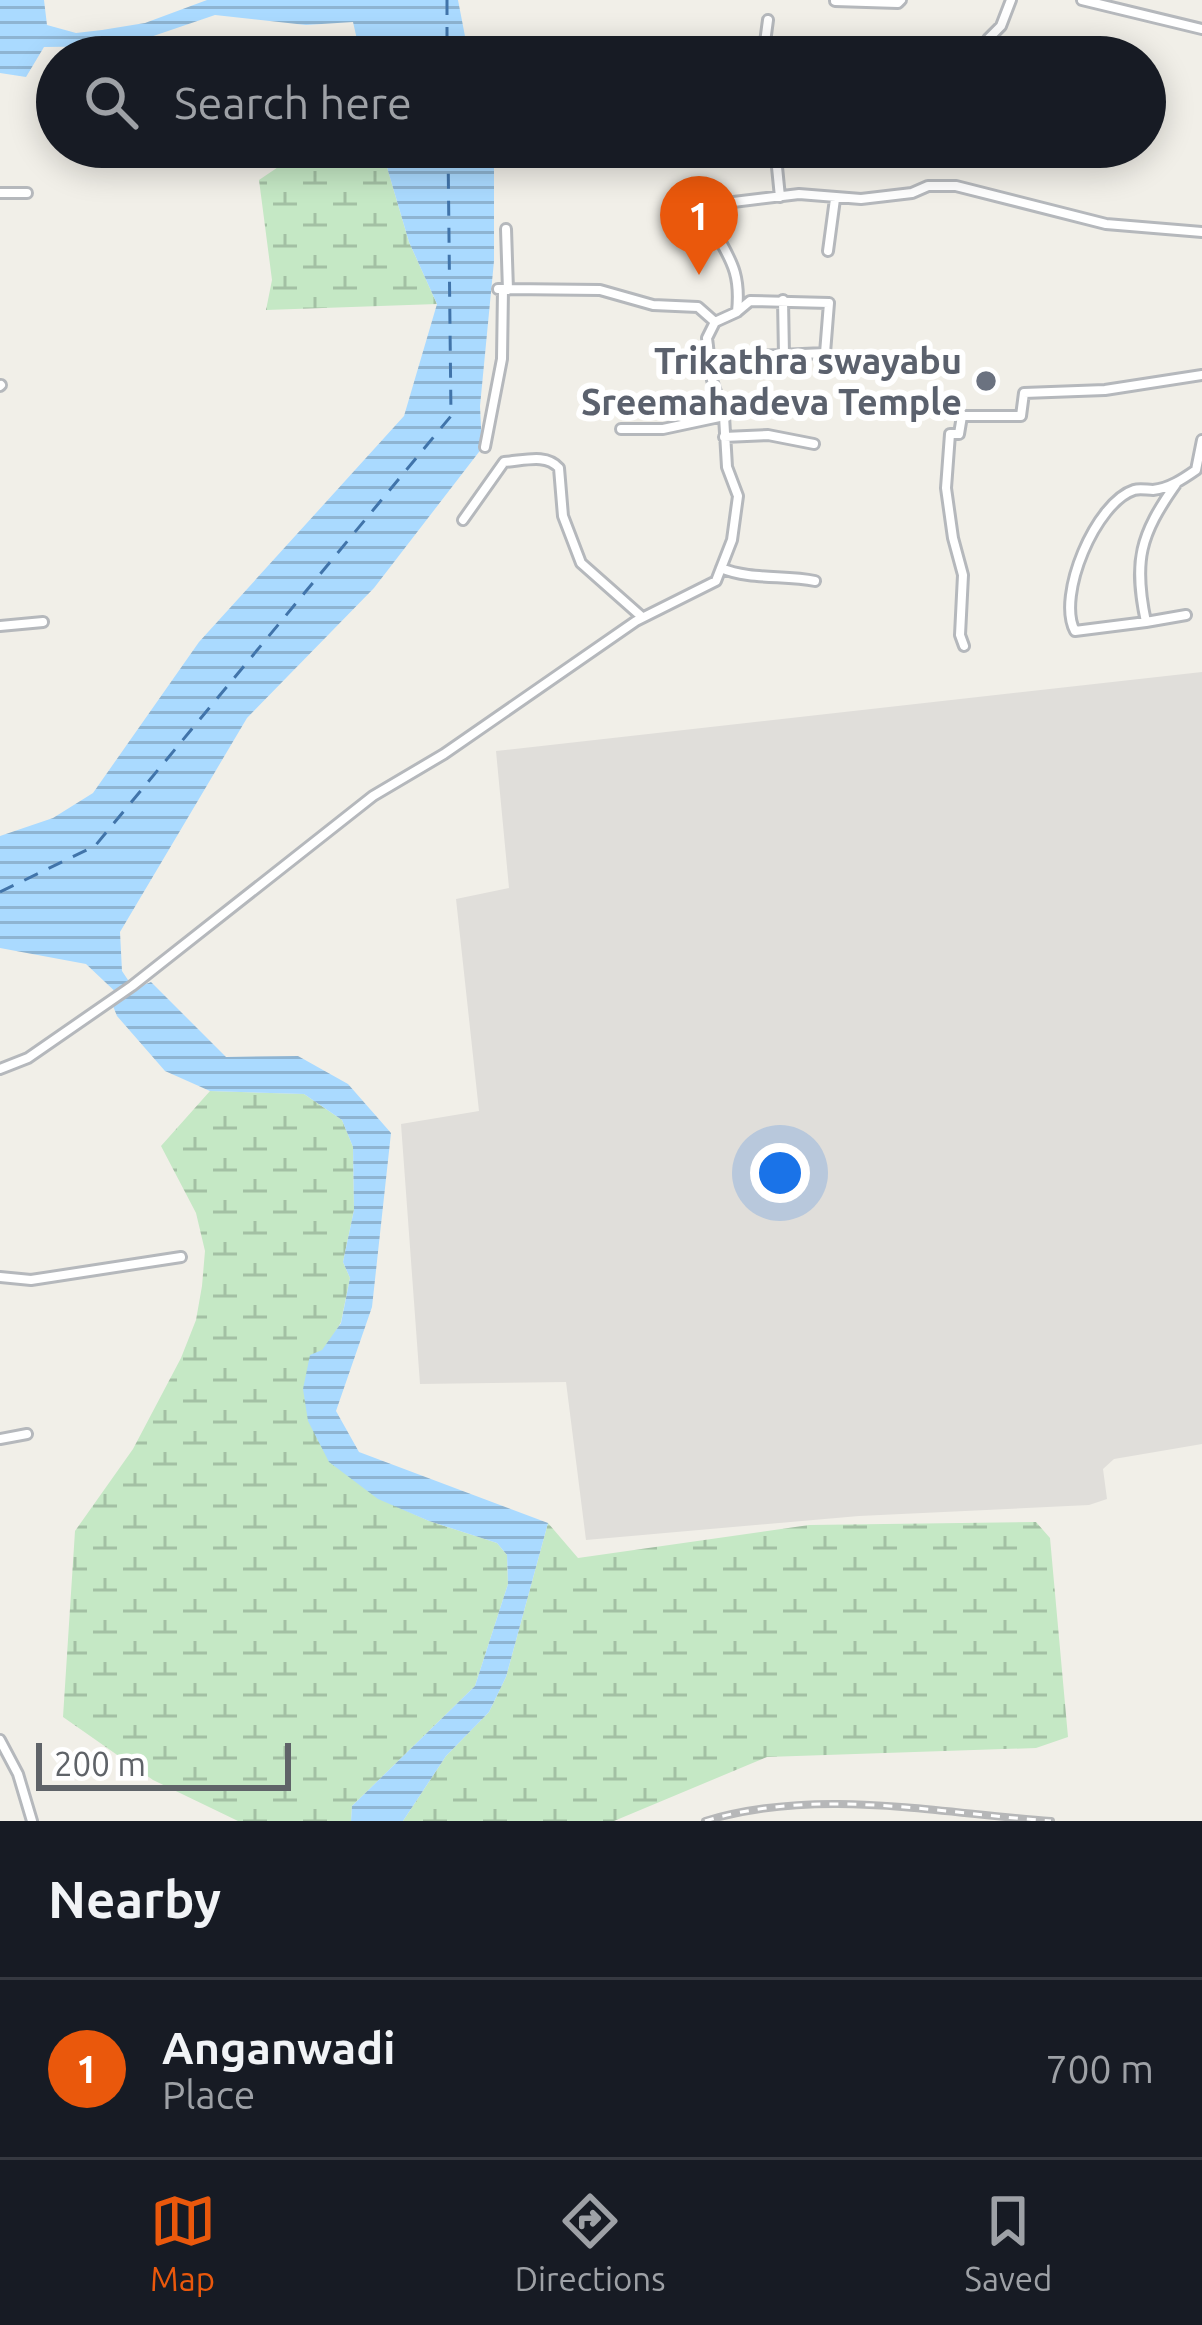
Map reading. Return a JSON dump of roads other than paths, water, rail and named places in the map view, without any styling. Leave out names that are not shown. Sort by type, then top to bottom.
[{"type":"street","points":[[835,1],[901,0]]},
{"type":"street","points":[[991,36],[1001,26],[1011,0]]},
{"type":"street","points":[[1082,0],[1202,29]]},
{"type":"street","points":[[766,36],[768,20]]},
{"type":"street","points":[[777,168],[780,197]]},
{"type":"street","points":[[737,312],[740,291],[735,264],[708,218],[716,203],[800,194],[835,199],[956,186],[1106,224],[1202,232]]},
{"type":"street","points":[[0,193],[27,193]]},
{"type":"street","points":[[828,250],[835,199]]},
{"type":"street","points":[[485,448],[502,358],[506,229]]},
{"type":"street","points":[[503,290],[600,290],[653,305],[698,307],[715,322]]},
{"type":"street","points":[[782,300],[784,355]]},
{"type":"street","points":[[0,1070],[28,1058],[131,986],[361,804],[444,754],[642,617],[716,581],[732,539],[738,496],[727,467],[724,416],[707,358],[707,338],[715,322],[750,301],[829,303],[825,353],[707,358]]},
{"type":"street","points":[[964,646],[960,635],[963,575],[952,538],[946,488],[950,434],[959,434],[962,416],[1021,416],[1024,393],[1036,390],[1105,390],[1202,375]]},
{"type":"street","points":[[621,429],[663,429],[724,416]]},
{"type":"street","points":[[724,437],[768,435],[814,444]]},
{"type":"street","points":[[1186,615],[1075,631],[1070,610],[1079,557],[1114,505],[1133,490],[1176,484],[1196,470],[1202,440]]},
{"type":"street","points":[[463,520],[505,463],[544,459],[554,463],[559,468],[563,516],[581,563],[642,617]]},
{"type":"street","points":[[1146,622],[1137,567],[1143,539],[1176,484]]},
{"type":"street","points":[[1154,490],[1162,504]]},
{"type":"street","points":[[721,568],[736,575],[815,581]]},
{"type":"street","points":[[0,626],[43,622]]},
{"type":"street","points":[[0,1277],[31,1280],[181,1257]]},
{"type":"street","points":[[0,1439],[27,1434]]},
{"type":"street","points":[[0,1740],[18,1774],[32,1821]]},
{"type":"water","points":[[0,0],[44,0],[47,25],[76,33],[145,23],[207,0],[458,0],[465,36],[356,36],[353,22],[306,25],[215,15],[153,36],[36,36],[36,60],[26,77],[0,73]]},
{"type":"water","points":[[387,168],[494,168],[494,261],[480,406],[482,448],[374,588],[247,718],[120,932],[122,971],[134,989],[151,982],[226,1057],[298,1056],[348,1084],[391,1133],[372,1307],[336,1411],[359,1452],[548,1523],[506,1677],[489,1712],[446,1756],[403,1821],[351,1821],[352,1806],[475,1686],[508,1584],[507,1555],[497,1543],[378,1499],[329,1462],[308,1421],[303,1389],[310,1355],[322,1350],[341,1323],[350,1278],[343,1262],[354,1210],[353,1147],[342,1120],[304,1094],[210,1091],[165,1071],[117,1016],[113,1006],[122,998],[86,964],[0,948],[0,836],[53,818],[93,793],[199,642],[404,416],[437,304],[409,242]]},
{"type":"railway","points":[[705,1821],[747,1811],[834,1804],[1051,1821]]},
{"type":"place","name":"Anganwadi","points":[[699,275]]},
{"type":"place","name":"Trikathra swayabu Sreemahadeva Temple","points":[[986,381]]}]
